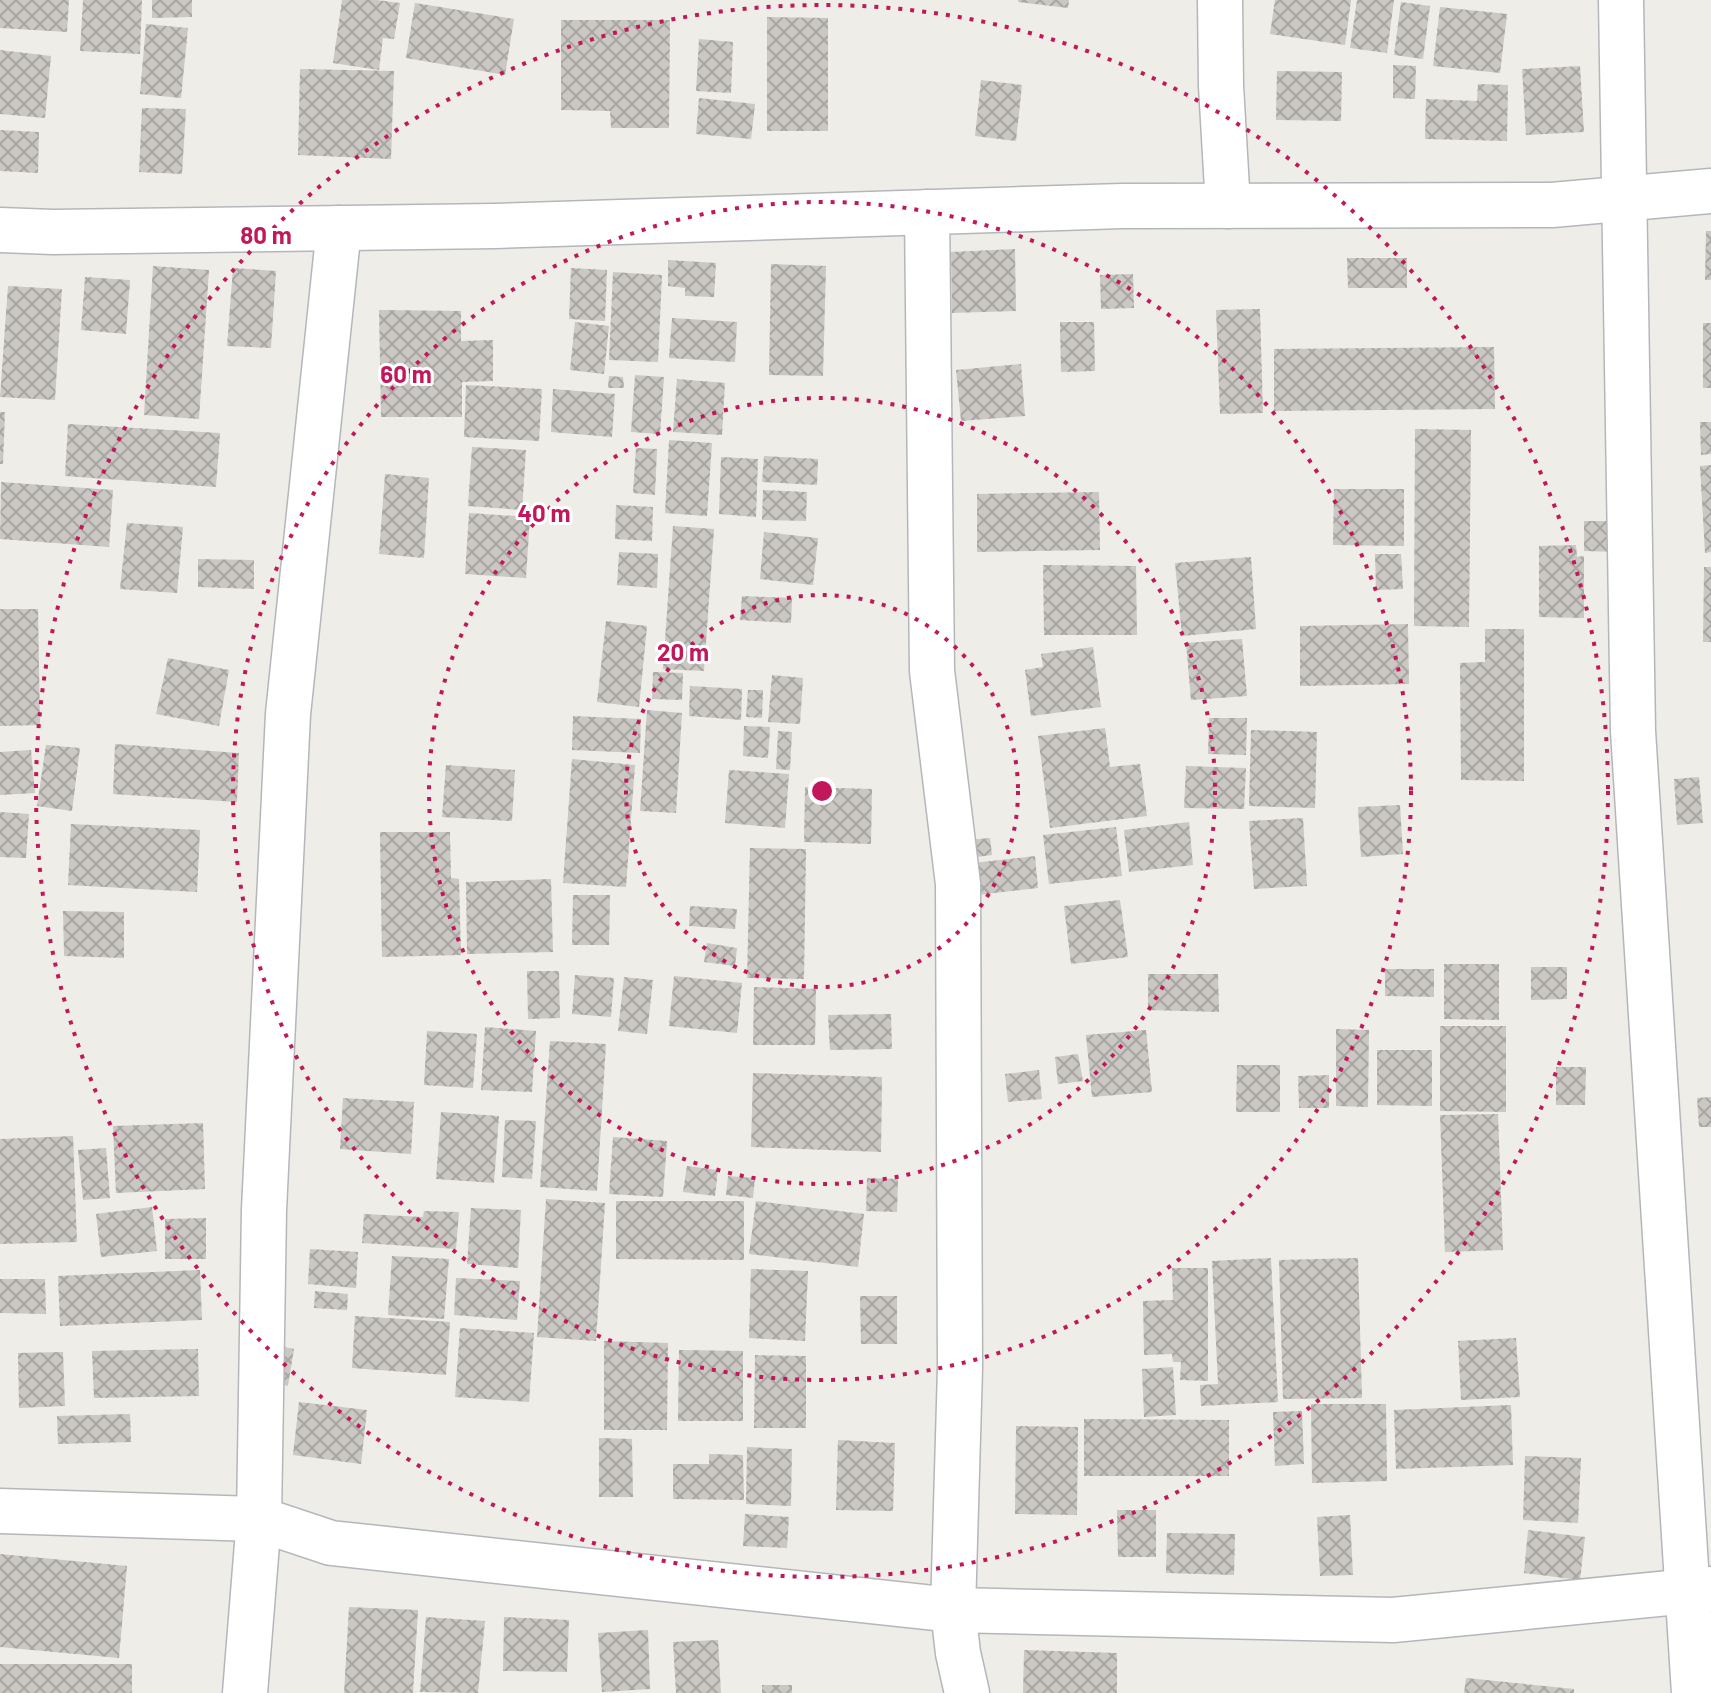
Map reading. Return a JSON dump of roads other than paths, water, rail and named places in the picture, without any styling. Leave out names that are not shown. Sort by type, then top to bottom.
[{"type":"street","points":[[1220,0],[1228,206]]},
{"type":"street","points":[[1621,0],[1633,731],[1700,1590],[1694,1693]]},
{"type":"street","points":[[0,230],[53,232],[495,226],[1122,206],[1552,205],[1711,191]]},
{"type":"street","points":[[927,212],[932,671],[958,884],[960,1368],[953,1610],[967,1693]]},
{"type":"street","points":[[245,1693],[259,1519],[264,1210],[288,714],[339,228]]},
{"type":"street","points":[[0,1511],[259,1519],[331,1543],[953,1610],[1393,1620],[1700,1590]]}]
